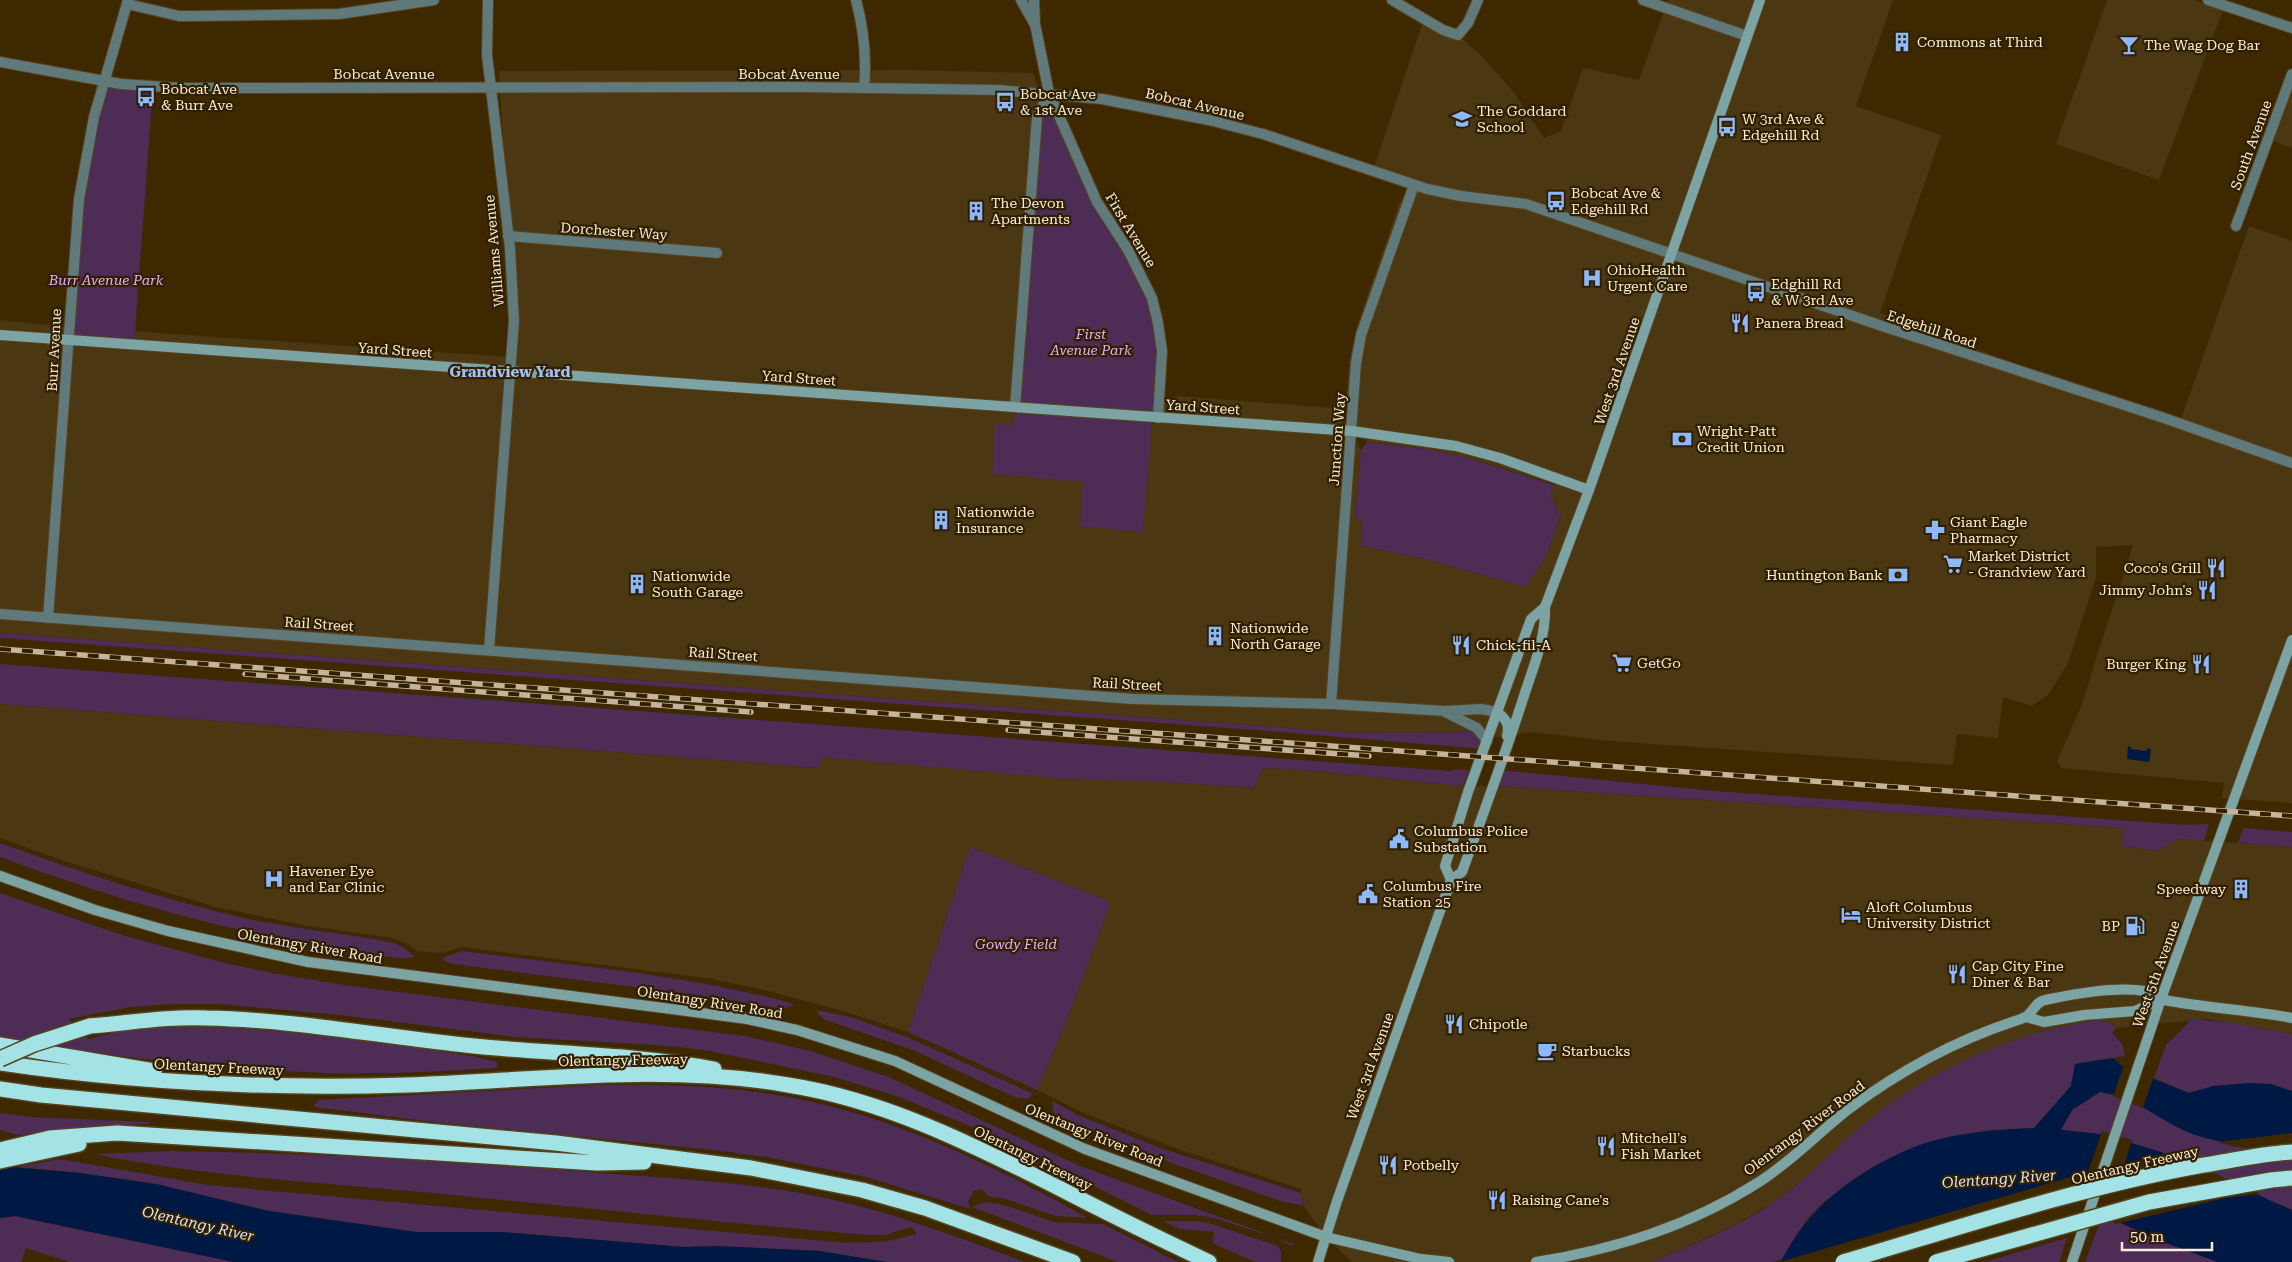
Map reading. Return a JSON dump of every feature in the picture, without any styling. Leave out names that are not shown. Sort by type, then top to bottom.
[{"type":"highway","points":[[0,1061],[34,1044],[90,1026],[204,1017],[243,1019],[480,1046],[686,1064],[789,1084]]},
{"type":"highway","points":[[0,1045],[244,1086]]},
{"type":"highway","name":"Olentangy Freeway","points":[[0,1061],[120,1077],[244,1086],[409,1085],[585,1076],[672,1075],[736,1078],[789,1084],[851,1100],[913,1120],[993,1155],[1209,1262]]},
{"type":"highway","points":[[0,1089],[40,1095],[556,1144],[696,1160],[809,1178],[862,1190],[925,1208],[1073,1262]]},
{"type":"highway","points":[[0,1150],[50,1138],[117,1133],[597,1163],[696,1160]]},
{"type":"highway","points":[[0,1161],[74,1145],[168,1136]]},
{"type":"highway","name":"Olentangy Freeway","points":[[1843,1262],[2143,1176],[2268,1154],[2292,1152]]},
{"type":"highway","points":[[1936,1262],[2149,1202],[2271,1180],[2292,1178]]},
{"type":"street","points":[[127,2],[179,16],[193,16],[338,14],[434,0]]},
{"type":"street","name":"Williams Avenue","points":[[488,0],[487,55],[514,302],[489,650]]},
{"type":"street","points":[[856,0],[866,48],[864,88]]},
{"type":"street","name":"First Avenue","points":[[1021,0],[1035,24]]},
{"type":"street","name":"First Avenue","points":[[1034,0],[1035,24],[1049,93],[1097,202],[1128,250],[1152,298],[1162,352],[1158,418]]},
{"type":"street","points":[[1392,0],[1443,30],[1458,35],[1468,23],[1478,0]]},
{"type":"street","points":[[1643,0],[1747,36]]},
{"type":"street","name":"West 3rd Avenue","points":[[1318,1262],[1452,880],[1462,872],[1478,828],[1534,668],[1546,624],[1545,607],[1589,490],[1760,0]]},
{"type":"street","points":[[2208,0],[2292,28]]},
{"type":"street","name":"Burr Avenue","points":[[48,618],[79,199],[94,118],[127,2]]},
{"type":"street","name":"Bobcat Avenue","points":[[0,62],[153,88],[864,88],[1049,93],[1102,99],[1209,120],[1316,151],[1414,185],[1461,196],[1526,204],[1564,216]]},
{"type":"street","name":"South Avenue","points":[[2236,226],[2292,74]]},
{"type":"street","points":[[1015,407],[1037,117],[1049,93]]},
{"type":"street","name":"Junction Way","points":[[1331,704],[1356,363],[1361,335],[1414,185]]},
{"type":"street","name":"Edgehill Road","points":[[1564,216],[1672,255],[1940,346],[2161,417],[2292,463]]},
{"type":"street","name":"Dorchester Way","points":[[508,236],[717,253]]},
{"type":"street","name":"Yard Street","points":[[0,335],[1352,431],[1456,446],[1500,458],[1589,490]]},
{"type":"street","name":"West 3rd Avenue","points":[[1452,880],[1444,866],[1531,619],[1545,607]]},
{"type":"street","name":"Rail Street","points":[[0,614],[1134,699],[1331,704],[1445,711],[1481,709],[1497,712]]},
{"type":"street","name":"West 5th Avenue","points":[[2072,1262],[2161,999],[2292,640]]},
{"type":"street","name":"Rail Street","points":[[1445,711],[1477,728],[1487,741]]},
{"type":"street","points":[[1478,828],[1476,825],[1479,810],[1508,729],[1507,721],[1497,712]]},
{"type":"street","name":"Olentangy River Road","points":[[0,876],[95,910],[168,931],[308,962],[747,1019],[797,1030],[895,1061],[1085,1148],[1326,1237],[1421,1259],[1448,1262]]},
{"type":"street","name":"Olentangy River Road","points":[[1536,1262],[1586,1254],[1624,1244],[1707,1212],[1760,1181],[1800,1151],[1848,1109],[1910,1068],[1949,1046],[2026,1017],[2042,1000],[2094,992],[2147,991],[2161,999],[2256,1011],[2292,1018]]},
{"type":"street","name":"Olentangy River Road","points":[[2026,1017],[2044,1022],[2084,1015],[2135,1011],[2161,999]]},
{"type":"shaded area","points":[[1668,0],[1893,0],[1856,106],[1941,135],[1880,313],[2017,364],[2181,419],[2249,226],[2292,241],[2292,803],[2222,798],[2224,783],[2061,768],[2057,761],[2080,709],[2133,545],[2096,547],[2096,577],[2069,661],[2049,694],[2032,706],[2003,697],[1998,738],[1957,734],[1953,765],[1609,741],[1530,732],[1522,733],[1515,738],[1481,736],[1471,732],[1356,733],[0,633],[0,320],[56,326],[510,357],[508,229],[499,71],[913,70],[1033,73],[1157,400],[1179,396],[1334,408],[1361,450],[1355,519],[1362,521],[1361,546],[1425,559],[1525,587],[1547,554],[1561,514],[1557,512],[1554,500],[1549,498],[1554,484],[1465,457],[1425,449],[1367,442],[1346,405],[1349,363],[1357,326],[1399,204],[1411,186],[1373,170],[1424,19],[1458,35],[1482,56],[1516,95],[1544,138],[1561,131],[1583,68],[1639,80]]},
{"type":"shaded area","points":[[2107,0],[2194,0],[2223,10],[2159,180],[2056,144]]},
{"type":"shaded area","points":[[2292,86],[2292,148],[2273,141]]},
{"type":"shaded area","points":[[0,704],[817,768],[822,757],[1254,788],[1263,768],[1304,770],[1463,786],[1496,786],[2123,828],[2122,846],[2157,851],[2180,839],[2292,847],[2292,1034],[2207,1019],[2116,1028],[2111,1023],[2096,1020],[2018,1039],[1962,1063],[1916,1087],[1861,1127],[1805,1178],[1774,1202],[1733,1226],[1652,1262],[1352,1262],[1326,1237],[1304,1206],[1301,1189],[1178,1149],[1086,1114],[1037,1090],[1065,1025],[1109,905],[1107,900],[970,847],[908,1032],[850,1013],[772,992],[713,979],[461,947],[441,953],[417,951],[408,944],[392,938],[302,925],[216,907],[64,861],[0,838]]},
{"type":"green space","name":"Burr Avenue Park","points":[[104,81],[153,87],[134,345],[69,340],[74,248]]},
{"type":"green space","name":"First Avenue Park","points":[[1049,93],[1097,202],[1128,250],[1158,323],[1158,418],[1152,418],[1143,532],[1080,526],[1083,482],[992,474],[995,424],[1014,425],[1037,117]]},
{"type":"green space","points":[[1367,442],[1425,449],[1465,457],[1554,485],[1550,498],[1554,500],[1557,512],[1561,513],[1547,554],[1525,587],[1425,559],[1361,546],[1362,521],[1355,519],[1361,450]]},
{"type":"green space","points":[[0,633],[1356,733],[1471,732],[1481,736],[1483,749],[1255,730],[0,638]]},
{"type":"green space","points":[[0,664],[1451,771],[1456,769],[1469,770],[1463,786],[1304,770],[1263,768],[1254,788],[1167,782],[1068,779],[823,757],[818,768],[0,704]]},
{"type":"green space","points":[[1500,770],[1715,791],[2187,825],[2209,824],[2204,841],[2180,839],[2157,851],[2122,846],[2123,828],[1496,786]]},
{"type":"green space","points":[[2243,828],[2292,832],[2292,847],[2238,843]]},
{"type":"green space","points":[[0,843],[151,894],[263,922],[394,943],[403,947],[415,957],[395,958],[313,945],[222,926],[177,914],[88,888],[0,857]]},
{"type":"green space","name":"Gowdy Field","points":[[970,847],[1107,900],[1110,904],[1065,1025],[1037,1090],[908,1032]]},
{"type":"green space","points":[[0,893],[122,935],[225,963],[272,973],[344,985],[744,1036],[811,1051],[889,1077],[1080,1166],[1294,1244],[1292,1246],[1277,1238],[1214,1218],[1195,1215],[1152,1215],[994,1136],[899,1097],[834,1077],[710,1051],[671,1046],[515,1037],[349,1016],[220,1004],[172,1004],[131,1007],[68,1019],[88,1039],[114,1033],[165,1027],[243,1028],[406,1046],[472,1056],[497,1062],[497,1068],[369,1073],[285,1071],[163,1061],[0,1040]]},
{"type":"green space","points":[[462,951],[667,977],[748,992],[794,1005],[782,1009],[713,997],[454,964],[446,962],[442,958]]},
{"type":"green space","points":[[817,1010],[850,1017],[907,1037],[1034,1094],[1027,1099],[1014,1097],[913,1050],[825,1020],[818,1014]]},
{"type":"green space","points":[[2096,1020],[2111,1023],[2116,1028],[2112,1033],[2123,1045],[2125,1056],[2075,1064],[2071,1086],[2034,1128],[1991,1130],[1950,1137],[1872,1168],[1826,1200],[1807,1219],[1783,1259],[1772,1262],[1652,1262],[1730,1228],[1774,1202],[1797,1185],[1860,1127],[1915,1087],[1935,1076],[1998,1046],[2047,1030]]},
{"type":"green space","points":[[2188,1020],[2233,1023],[2292,1034],[2292,1091],[2267,1085],[2240,1084],[2214,1087],[2189,1093],[2154,1078],[2166,1045],[2188,1023]]},
{"type":"green space","points":[[597,1085],[684,1086],[749,1091],[813,1102],[854,1113],[895,1126],[974,1159],[1088,1218],[1056,1216],[1005,1199],[988,1196],[982,1189],[974,1191],[968,1201],[970,1209],[866,1177],[766,1157],[442,1123],[314,1107],[317,1100]]},
{"type":"green space","points":[[2100,1092],[2113,1094],[2146,1107],[2171,1123],[2292,1151],[2292,1210],[2208,1172],[2150,1149],[2091,1133],[2060,1130],[2072,1110]]},
{"type":"green space","points":[[1052,1101],[1078,1115],[1160,1148],[1301,1193],[1304,1206],[1280,1201],[1169,1162],[1060,1118],[1054,1114]]},
{"type":"green space","points":[[0,1113],[32,1117],[151,1122],[150,1124],[96,1126],[18,1135],[0,1130]]},
{"type":"green space","points":[[171,1151],[440,1161],[688,1179],[745,1185],[802,1193],[855,1205],[953,1235],[1025,1262],[887,1262],[819,1251],[718,1246],[684,1247],[501,1232],[416,1232],[269,1211],[156,1184],[80,1173],[17,1167],[60,1159],[208,1185],[835,1242],[876,1242],[894,1240],[916,1234],[912,1227],[885,1235],[866,1235],[256,1177],[175,1168],[94,1154]]},
{"type":"green space","points":[[984,1202],[1004,1205],[1054,1222],[1103,1224],[1178,1262],[1118,1262],[972,1207]]},
{"type":"green space","points":[[2103,1215],[2161,1241],[2218,1262],[2085,1262]]},
{"type":"green space","points":[[15,1216],[234,1262],[70,1262],[26,1248],[21,1262],[0,1262],[0,1218]]},
{"type":"green space","points":[[1163,1221],[1209,1223],[1278,1246],[1281,1251],[1281,1262],[1255,1262],[1212,1243],[1214,1232],[1179,1229]]},
{"type":"green space","points":[[2067,1238],[2059,1262],[1984,1262]]},
{"type":"water","points":[[2128,746],[2131,749],[2147,751],[2147,748],[2151,749],[2149,762],[2127,759]]},
{"type":"water","name":"Olentangy River","points":[[2113,1058],[2123,1067],[2189,1093],[2213,1086],[2249,1083],[2271,1084],[2292,1091],[2292,1151],[2241,1145],[2202,1137],[2178,1128],[2125,1099],[2100,1092],[2072,1110],[2061,1130],[2101,1134],[2161,1152],[2292,1210],[2292,1262],[2218,1262],[2161,1241],[2103,1215],[2070,1207],[2022,1209],[1781,1262],[1791,1243],[1818,1209],[1850,1182],[1868,1170],[1907,1150],[1937,1140],[1986,1131],[2034,1128],[2071,1086],[2075,1064]]},
{"type":"water","name":"Olentangy River","points":[[0,1166],[80,1173],[156,1184],[269,1211],[416,1232],[501,1232],[684,1247],[718,1246],[819,1251],[887,1262],[234,1262],[15,1216],[0,1218]]},
{"type":"pier","points":[[2124,1065],[2154,1075],[2143,1108],[2113,1096]]},
{"type":"pier","points":[[2102,1131],[2132,1140],[2125,1163],[2168,1153],[2261,1194],[2225,1198],[2116,1224],[2102,1217],[2069,1209],[2022,1211],[1915,1245],[1903,1262],[1779,1262],[2088,1172]]},
{"type":"pier","points":[[2292,1133],[2292,1153],[2236,1147],[2218,1142]]},
{"type":"railway","points":[[0,649],[2292,816]]},
{"type":"railway","points":[[245,674],[751,712]]},
{"type":"railway","points":[[1008,730],[1369,756]]},
{"type":"place","name":"Commons at Third","points":[[1902,42]]},
{"type":"place","name":"The Wag Dog Bar","points":[[2129,45]]},
{"type":"place","name":"Bobcat Ave & Burr Ave","points":[[146,97]]},
{"type":"place","name":"Bobcat Ave & 1st Ave","points":[[1005,102]]},
{"type":"place","name":"The Goddard School","points":[[1462,119]]},
{"type":"place","name":"W 3rd Ave & Edgehill Rd","points":[[1727,127]]},
{"type":"place","name":"Bobcat Ave & Edgehill Rd","points":[[1556,201]]},
{"type":"place","name":"The Devon Apartments","points":[[976,211]]},
{"type":"place","name":"OhioHealth Urgent Care","points":[[1592,278]]},
{"type":"place","name":"Edghill Rd & W 3rd Ave","points":[[1756,292]]},
{"type":"place","name":"Panera Bread","points":[[1740,323]]},
{"type":"place","name":"Wright-Patt Credit Union","points":[[1682,439]]},
{"type":"place","name":"Nationwide Insurance","points":[[941,520]]},
{"type":"place","name":"Giant Eagle Pharmacy","points":[[1935,530]]},
{"type":"place","name":"Market District - Grandview Yard","points":[[1953,564]]},
{"type":"place","name":"Coco's Grill","points":[[2216,568]]},
{"type":"place","name":"Huntington Bank","points":[[1898,575]]},
{"type":"place","name":"Nationwide South Garage","points":[[637,584]]},
{"type":"place","name":"Jimmy John's","points":[[2207,590]]},
{"type":"place","name":"Nationwide North Garage","points":[[1215,636]]},
{"type":"place","name":"Chick-fil-A","points":[[1461,645]]},
{"type":"place","name":"GetGo","points":[[1622,663]]},
{"type":"place","name":"Burger King","points":[[2201,664]]},
{"type":"place","name":"Columbus Police Substation","points":[[1399,839]]},
{"type":"place","name":"Havener Eye and Ear Clinic","points":[[274,879]]},
{"type":"place","name":"Speedway","points":[[2241,889]]},
{"type":"place","name":"Columbus Fire Station 25","points":[[1368,894]]},
{"type":"place","name":"Aloft Columbus University District","points":[[1851,915]]},
{"type":"place","name":"BP","points":[[2135,926]]},
{"type":"place","name":"Cap City Fine Diner & Bar","points":[[1957,974]]},
{"type":"place","name":"Chipotle","points":[[1454,1024]]},
{"type":"place","name":"Starbucks","points":[[1547,1051]]},
{"type":"place","name":"Mitchell's Fish Market","points":[[1606,1146]]},
{"type":"place","name":"Potbelly","points":[[1388,1165]]},
{"type":"place","name":"Raising Cane's","points":[[1497,1200]]},
{"type":"district","name":"Grandview Yard","points":[[510,372]]}]
